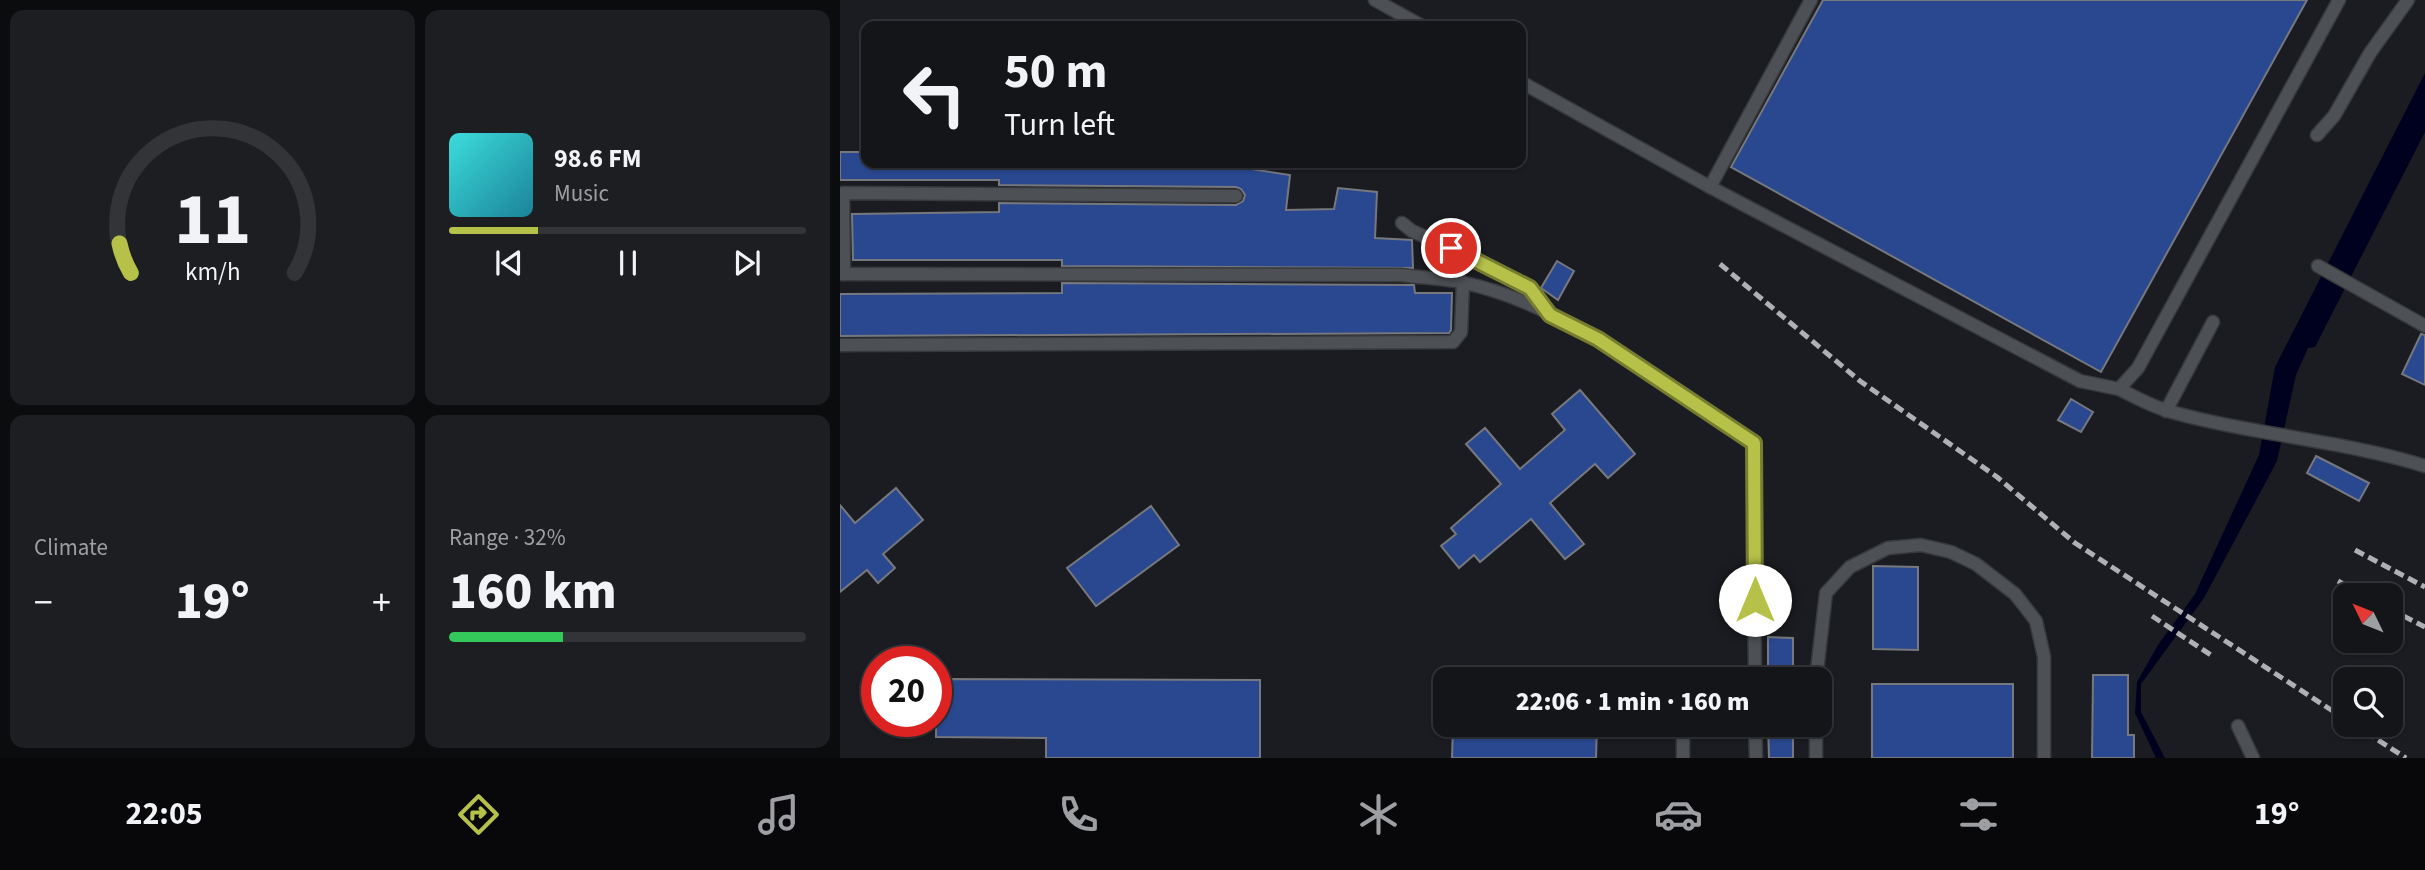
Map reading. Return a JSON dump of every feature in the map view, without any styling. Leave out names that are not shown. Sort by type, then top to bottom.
[{"type":"lane","points":[[1710,187],[1811,0]]},
{"type":"lane","points":[[2119,389],[2138,368],[2339,0]]},
{"type":"lane","points":[[2317,135],[2334,116],[2370,53],[2408,0]]},
{"type":"lane","points":[[1380,1],[1414,21]]},
{"type":"lane","points":[[1526,85],[1710,187],[2080,381],[2119,389],[2166,411],[2286,437],[2331,442],[2425,465]]},
{"type":"lane","points":[[1236,196],[841,193],[842,274],[1401,275],[1463,282],[1493,290],[1598,339],[1754,443],[1755,667]]},
{"type":"lane","points":[[1402,223],[1412,231],[1471,257],[1530,288],[1550,315]]},
{"type":"lane","points":[[2318,266],[2425,326]]},
{"type":"lane","points":[[840,345],[1452,342],[1461,332],[1463,282]]},
{"type":"lane","points":[[2166,411],[2213,322]]},
{"type":"lane","points":[[1817,667],[1826,593],[1850,566],[1888,548],[1921,545],[1951,552],[1976,564],[2015,594],[2036,621],[2045,657],[2044,758]]},
{"type":"lane","points":[[2238,726],[2253,758]]},
{"type":"lane","points":[[1683,737],[1683,758]]},
{"type":"lane","points":[[1755,737],[1756,758]]},
{"type":"lane","points":[[1816,737],[1816,758]]},
{"type":"water","points":[[2425,73],[2425,132],[2315,347],[2308,348],[2296,375],[2277,461],[2204,598],[2141,684],[2141,712],[2165,758],[2156,758],[2135,713],[2137,682],[2158,645],[2195,594],[2259,455],[2275,367]]},
{"type":"building","points":[[1823,0],[2307,0],[2101,372],[1731,167]]},
{"type":"building","points":[[840,152],[861,152],[861,168],[1244,168],[1290,175],[1286,210],[1334,209],[1338,188],[1377,192],[1375,238],[1412,240],[1413,268],[1062,266],[1062,260],[853,260],[852,214],[999,212],[999,203],[1236,205],[1243,201],[1245,195],[1236,187],[999,185],[999,180],[840,180]]},
{"type":"building","points":[[1557,261],[1574,271],[1558,300],[1541,288]]},
{"type":"building","points":[[1062,283],[1414,285],[1415,293],[1452,293],[1451,330],[1449,333],[840,336],[840,294],[1062,293]]},
{"type":"building","points":[[2421,334],[2425,335],[2425,385],[2402,374]]},
{"type":"building","points":[[1580,390],[1635,454],[1608,478],[1595,464],[1550,503],[1584,544],[1565,559],[1531,519],[1480,562],[1474,555],[1459,568],[1441,546],[1456,534],[1451,528],[1501,484],[1466,444],[1485,428],[1520,469],[1565,430],[1552,414]]},
{"type":"building","points":[[2071,399],[2093,412],[2081,432],[2058,420]]},
{"type":"building","points":[[2316,456],[2369,483],[2359,501],[2307,473]]},
{"type":"building","points":[[896,488],[923,520],[883,554],[895,568],[878,583],[867,570],[840,592],[840,505],[855,523]]},
{"type":"building","points":[[1151,506],[1179,545],[1096,606],[1067,568]]},
{"type":"building","points":[[1873,566],[1918,567],[1918,650],[1873,649]]},
{"type":"building","points":[[1768,637],[1793,638],[1793,667],[1768,667]]},
{"type":"building","points":[[2093,675],[2128,675],[2128,735],[2134,735],[2134,758],[2092,758]]},
{"type":"building","points":[[952,679],[1260,680],[1260,758],[1046,758],[1046,738],[936,737],[952,737]]},
{"type":"building","points":[[1872,684],[2013,684],[2013,758],[1872,758]]},
{"type":"building","points":[[1453,737],[1597,737],[1596,758],[1452,758]]},
{"type":"building","points":[[1768,737],[1793,737],[1793,758],[1769,758]]},
{"type":"railway","points":[[1720,264],[1860,381],[1997,477],[2075,543],[2333,711]]},
{"type":"railway","points":[[2355,550],[2425,587]]},
{"type":"railway","points":[[2338,581],[2342,583]]},
{"type":"railway","points":[[2152,616],[2214,657]]},
{"type":"railway","points":[[2403,616],[2425,627]]},
{"type":"railway","points":[[2373,737],[2406,758]]},
{"type":"route","points":[[1451,248],[1530,288],[1550,315],[1598,339],[1754,443],[1755,600]]}]
